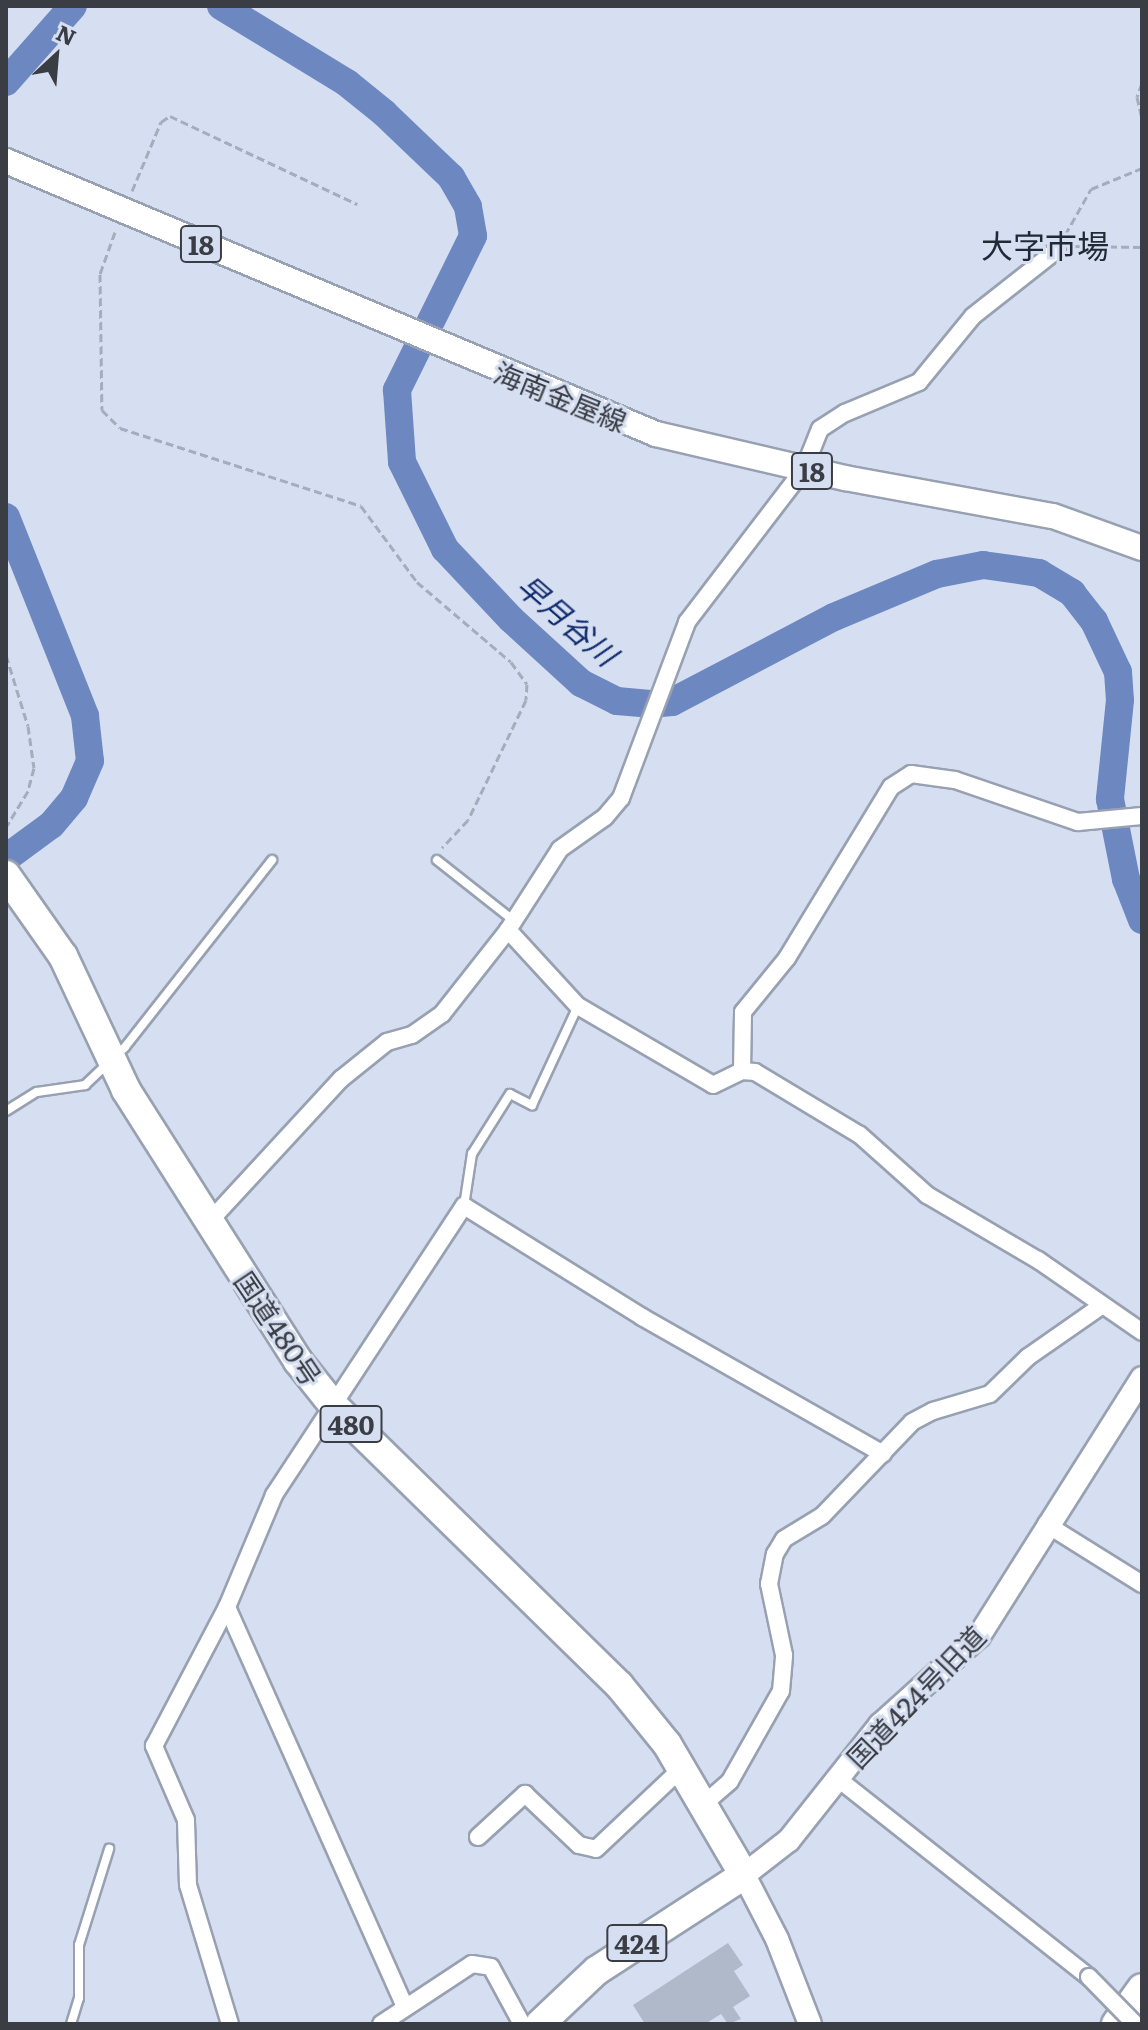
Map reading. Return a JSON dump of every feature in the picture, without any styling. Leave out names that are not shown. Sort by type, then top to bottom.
[{"type":"highway","name":"国道480号","points":[[6,875],[63,956],[112,1059],[208,1223],[333,1405],[619,1685],[683,1767],[744,1875]]},
{"type":"highway","name":"424","points":[[540,2024],[596,1971],[744,1875]]},
{"type":"highway","points":[[1116,2024],[1142,1988]]},
{"type":"main road","name":"海南金屋線","points":[[10,162],[488,368],[656,434],[804,469],[1053,516],[1142,548]]},
{"type":"street","points":[[208,1223],[341,1079],[387,1042],[412,1035],[442,1014],[510,925],[560,849],[605,817],[621,798],[687,622],[804,469],[820,429],[845,413],[919,382],[973,316],[1058,249]]},
{"type":"street","points":[[742,1071],[743,1012],[787,958],[891,787],[911,774],[955,780],[1078,822],[1142,816]]},
{"type":"street","points":[[510,925],[578,1006],[713,1085],[742,1071],[755,1072],[860,1135],[927,1195],[1038,1260],[1142,1332]]},
{"type":"street","points":[[230,2024],[188,1885],[186,1820],[154,1746],[227,1607],[274,1495],[464,1206],[656,1325],[883,1454]]},
{"type":"street","points":[[705,1803],[730,1781],[781,1691],[784,1655],[769,1584],[775,1554],[784,1539],[822,1516],[922,1416],[990,1394],[1028,1357],[1101,1306]]},
{"type":"street","name":"国道424号旧道","points":[[744,1875],[789,1840],[901,1703],[979,1636],[1046,1524],[1142,1378]]},
{"type":"street","points":[[1046,1524],[1142,1584]]},
{"type":"street","points":[[227,1607],[405,2007]]},
{"type":"street","points":[[478,1837],[525,1794],[579,1845],[596,1849],[683,1767]]},
{"type":"street","points":[[837,1778],[1089,1977],[1135,2024]]},
{"type":"street","points":[[744,1875],[777,1939],[806,2022]]},
{"type":"street","points":[[381,2024],[472,1964],[491,1967],[522,2024]]},
{"type":"lane","points":[[6,1111],[37,1092],[85,1085],[112,1059],[272,860]]},
{"type":"lane","points":[[437,860],[510,925]]},
{"type":"lane","points":[[464,1206],[472,1154],[510,1094],[532,1105],[578,1006]]},
{"type":"lane","points":[[71,2024],[79,1998],[79,1945],[109,1849]]},
{"type":"path","points":[[1142,83],[1137,97],[1142,118]]},
{"type":"path","points":[[131,193],[161,122],[170,116],[357,204]]},
{"type":"path","points":[[1058,249],[1091,189],[1142,168]]},
{"type":"path","points":[[115,232],[100,274],[102,410],[120,428],[361,506],[417,582],[511,662],[527,684],[526,700],[468,820],[445,841],[437,860]]},
{"type":"path","points":[[1058,249],[1142,247]]},
{"type":"path","points":[[6,655],[28,726],[34,768],[28,791],[6,827]]},
{"type":"building","points":[[728,1943],[743,1965],[734,1971],[750,1996],[733,2007],[741,2019],[728,2024],[721,2014],[705,2024],[645,2024],[633,2005]]},
{"type":"waterway","name":"早月谷川","points":[[6,82],[73,6]]},
{"type":"waterway","name":"早月谷川","points":[[221,6],[347,83],[384,113],[451,177],[468,207],[473,236],[397,390],[402,462],[445,549],[511,619],[581,683],[617,701],[650,704],[672,702],[834,617],[937,574],[983,565],[1039,573],[1072,593],[1094,621],[1118,672],[1120,700],[1110,799],[1126,879],[1142,920]]},
{"type":"waterway","name":"早月谷川","points":[[6,517],[85,716],[90,761],[74,798],[51,825],[6,858]]},
{"type":"district","name":"大字市場","points":[[1045,244]]}]
